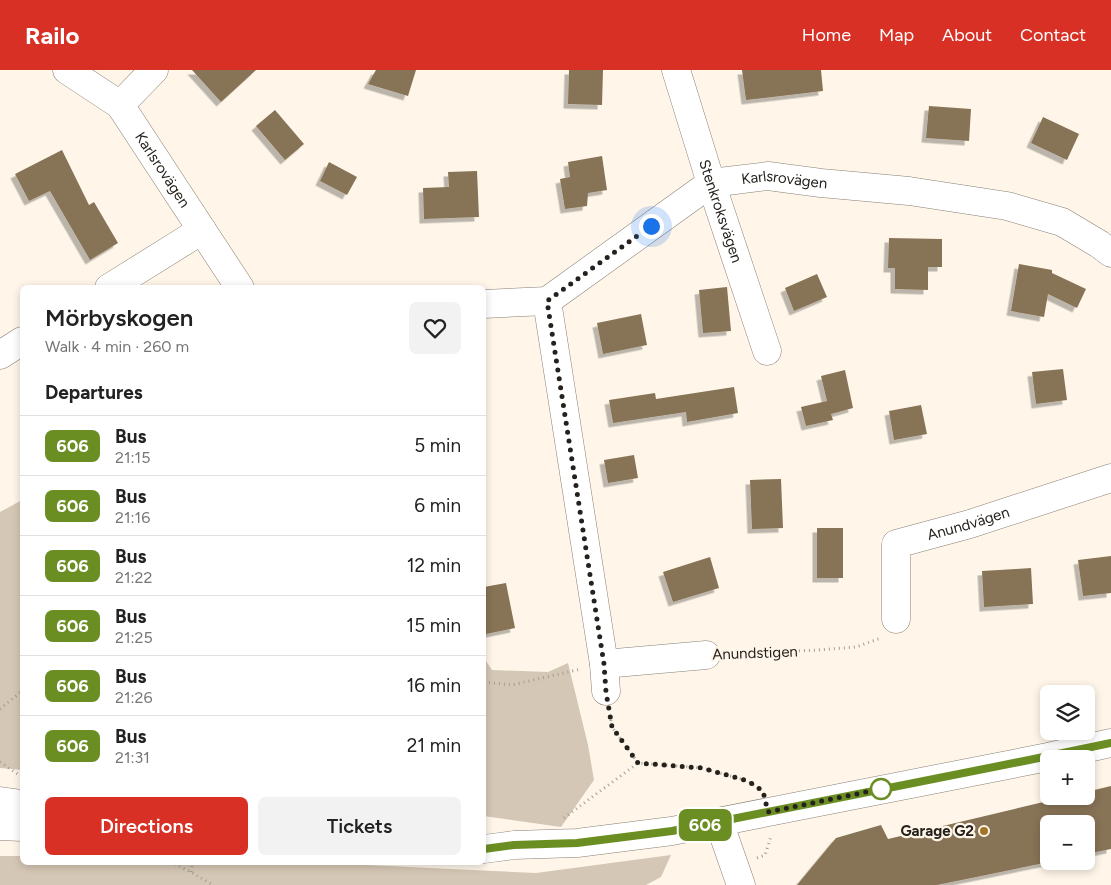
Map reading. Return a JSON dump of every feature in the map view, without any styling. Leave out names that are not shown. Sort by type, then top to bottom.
[{"type":"street","name":"Karlsrovägen","points":[[67,70],[120,105],[238,285]]},
{"type":"street","points":[[120,105],[154,70]]},
{"type":"street","name":"Stenkroksvägen","points":[[676,70],[711,183],[767,351]]},
{"type":"street","name":"Karlsrovägen","points":[[547,301],[711,183],[768,176],[910,191],[1007,206],[1062,222],[1111,253]]},
{"type":"street","points":[[114,285],[202,230]]},
{"type":"street","points":[[486,304],[547,301],[604,664],[606,692]]},
{"type":"street","points":[[0,355],[20,342]]},
{"type":"street","name":"Anundvägen","points":[[896,619],[896,544],[970,524],[1111,478]]},
{"type":"street","name":"Anundstigen","points":[[604,664],[706,655]]},
{"type":"street","points":[[486,849],[514,845],[577,843],[672,831],[1111,743]]},
{"type":"street","points":[[0,802],[20,804]]},
{"type":"street","points":[[718,822],[741,885]]},
{"type":"street","points":[[0,826],[20,827]]},
{"type":"street","points":[[486,842],[514,845]]},
{"type":"path","name":"Anundstigen","points":[[706,655],[818,650],[856,646],[884,637],[896,619]]},
{"type":"path","points":[[486,682],[512,685],[604,664]]},
{"type":"path","points":[[606,692],[612,727],[638,763]]},
{"type":"path","points":[[0,709],[20,693]]},
{"type":"path","points":[[0,762],[20,776]]},
{"type":"path","points":[[560,821],[638,763],[702,768],[748,781],[763,791],[768,812]]},
{"type":"path","points":[[176,865],[212,885]]},
{"type":"path","points":[[191,872],[192,865]]},
{"type":"shaded area","points":[[20,501],[20,770],[0,768],[0,512]]},
{"type":"shaded area","points":[[486,661],[492,670],[548,672],[568,663],[588,745],[594,780],[561,827],[486,816]]},
{"type":"shaded area","points":[[671,855],[661,877],[646,885],[0,885],[0,856],[20,856],[20,865],[367,865],[536,873]]},
{"type":"building","points":[[192,70],[256,70],[221,102]]},
{"type":"building","points":[[376,70],[416,70],[408,96],[368,84]]},
{"type":"building","points":[[569,70],[603,70],[602,105],[568,104]]},
{"type":"building","points":[[742,70],[821,70],[823,91],[746,100]]},
{"type":"building","points":[[929,106],[971,109],[969,141],[926,138]]},
{"type":"building","points":[[275,110],[304,144],[285,160],[256,126]]},
{"type":"building","points":[[1043,117],[1079,134],[1067,160],[1031,143]]},
{"type":"building","points":[[62,150],[89,205],[94,202],[118,243],[90,260],[50,191],[29,201],[15,174]]},
{"type":"building","points":[[602,156],[607,190],[588,193],[587,206],[565,209],[560,179],[570,177],[568,162]]},
{"type":"building","points":[[329,162],[357,177],[347,195],[320,181]]},
{"type":"building","points":[[477,171],[479,217],[424,219],[423,188],[449,187],[448,172]]},
{"type":"building","points":[[889,238],[942,239],[942,267],[928,267],[928,290],[895,289],[895,268],[888,268]]},
{"type":"building","points":[[1019,264],[1052,270],[1052,273],[1086,289],[1077,308],[1048,294],[1044,317],[1011,311]]},
{"type":"building","points":[[817,274],[827,297],[794,311],[785,288]]},
{"type":"building","points":[[727,287],[731,331],[703,333],[699,290]]},
{"type":"building","points":[[641,314],[647,345],[603,354],[597,323]]},
{"type":"building","points":[[1063,369],[1067,400],[1036,404],[1032,372]]},
{"type":"building","points":[[845,370],[853,408],[831,414],[833,420],[806,426],[801,407],[827,401],[821,376]]},
{"type":"building","points":[[734,387],[738,413],[687,422],[686,412],[613,423],[609,400],[655,393],[656,399]]},
{"type":"building","points":[[921,405],[927,434],[894,440],[889,411]]},
{"type":"building","points":[[634,455],[638,478],[608,483],[604,460]]},
{"type":"building","points":[[781,479],[783,528],[752,529],[750,480]]},
{"type":"building","points":[[817,528],[843,528],[843,578],[817,578]]},
{"type":"building","points":[[1111,556],[1111,593],[1083,596],[1078,560]]},
{"type":"building","points":[[710,557],[719,588],[673,602],[663,572]]},
{"type":"building","points":[[1031,568],[1033,604],[984,607],[982,571]]},
{"type":"building","points":[[506,583],[515,628],[486,634],[486,587]]},
{"type":"building","name":"Garage G2","points":[[1111,786],[1111,849],[1095,852],[1095,815],[1040,815],[1040,864],[937,885],[797,885],[836,838],[881,825],[888,839],[1040,803],[1040,805],[1095,805],[1095,790]]},
{"type":"bus line","name":"606","points":[[486,849],[514,845],[577,843],[672,831],[1111,743]]},
{"type":"place","name":"Garage G2","points":[[984,831]]},
{"type":"route","points":[[651,226],[547,301],[604,664],[606,692],[612,727],[638,763],[702,768],[748,781],[763,791],[768,812],[881,789]]}]
